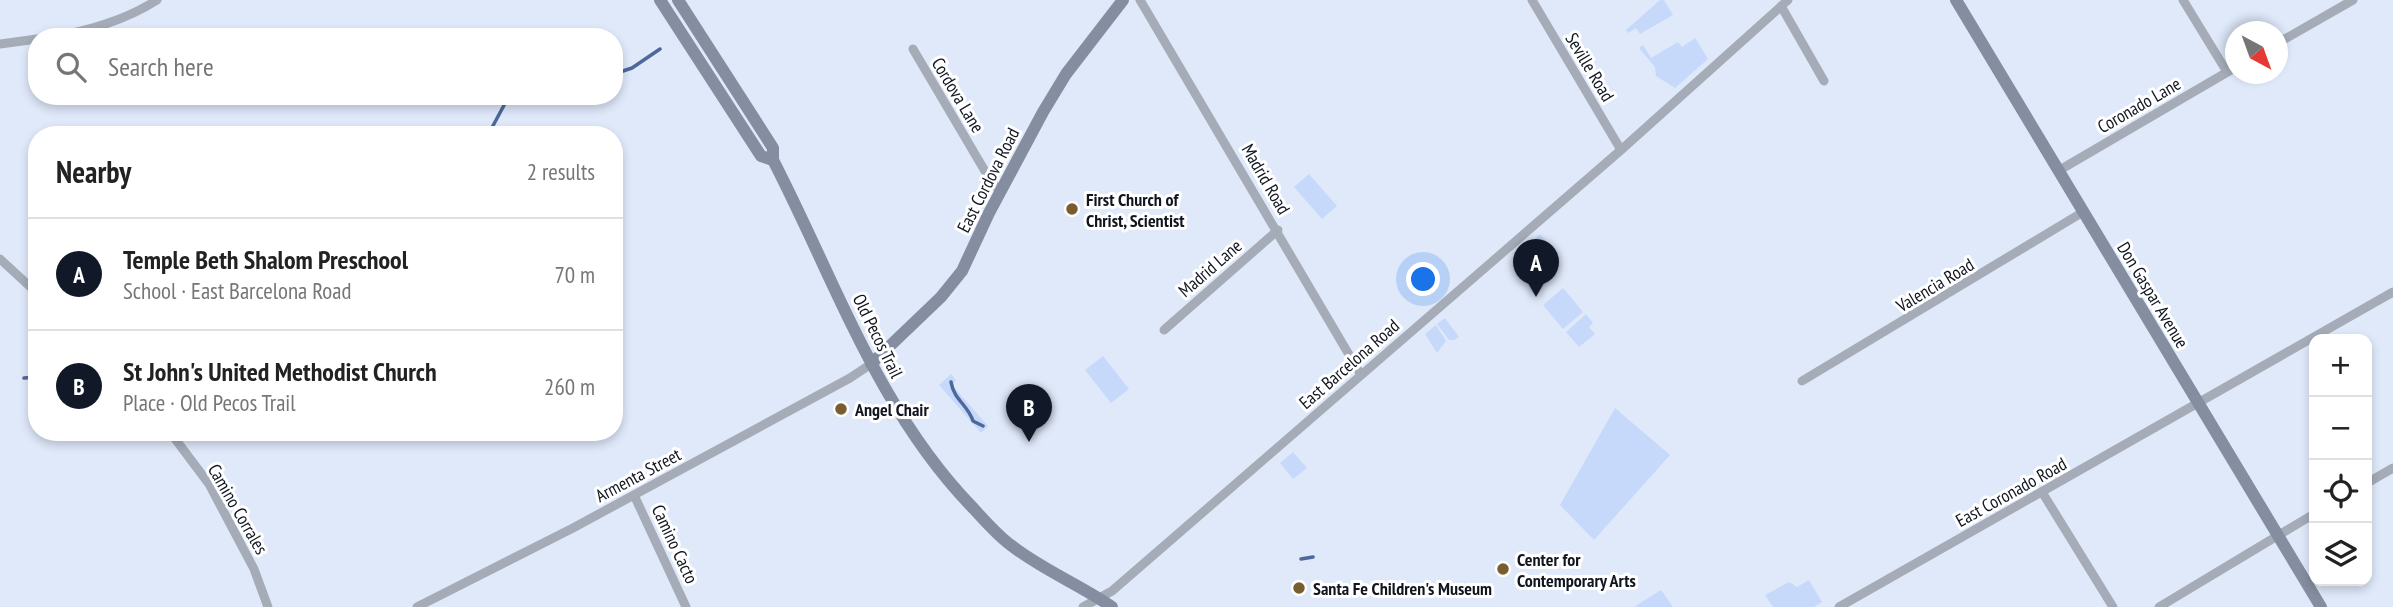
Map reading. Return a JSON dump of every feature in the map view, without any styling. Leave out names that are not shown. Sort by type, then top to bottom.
[{"type":"street","points":[[89,28],[138,12],[157,0]]},
{"type":"street","name":"Old Pecos Trail","points":[[660,0],[761,156],[773,160]]},
{"type":"street","name":"Old Pecos Trail","points":[[678,0],[773,148],[773,160],[876,378],[928,457],[1012,547],[1112,607]]},
{"type":"street","name":"East Cordova Road","points":[[871,364],[930,309],[962,271],[1001,192],[1061,82],[1123,0]]},
{"type":"street","name":"Madrid Road","points":[[1140,0],[1278,230],[1361,375]]},
{"type":"street","name":"Seville Road","points":[[1532,0],[1621,150]]},
{"type":"street","name":"Don Gaspar Avenue","points":[[1956,0],[2321,607]]},
{"type":"street","points":[[2183,0],[2225,60]]},
{"type":"street","points":[[2288,37],[2353,0]]},
{"type":"street","points":[[1785,3],[1824,81]]},
{"type":"street","name":"East Barcelona Road","points":[[1083,607],[1112,591],[1621,150],[1785,3]]},
{"type":"street","points":[[0,44],[28,39]]},
{"type":"street","name":"Cordova Lane","points":[[913,49],[992,183],[1001,192]]},
{"type":"street","name":"Coronado Lane","points":[[2058,171],[2225,73]]},
{"type":"street","name":"Valencia Road","points":[[1802,381],[2083,212]]},
{"type":"street","name":"Madrid Lane","points":[[1164,330],[1278,230]]},
{"type":"street","points":[[0,260],[28,285]]},
{"type":"street","name":"East Coronado Road","points":[[1839,607],[2393,292]]},
{"type":"street","name":"Armenta Street","points":[[417,607],[634,495],[871,364]]},
{"type":"street","name":"Camino Corrales","points":[[177,441],[209,484],[254,569],[268,607]]},
{"type":"street","points":[[2372,480],[2393,468]]},
{"type":"street","points":[[2042,492],[2113,607]]},
{"type":"street","name":"Camino Cacto","points":[[634,495],[686,607]]},
{"type":"street","points":[[2160,607],[2309,517]]},
{"type":"shaded area","points":[[1660,0],[1664,0],[1673,15],[1640,34],[1636,28],[1628,33],[1626,30]]},
{"type":"shaded area","points":[[1695,38],[1708,59],[1675,88],[1656,76],[1655,67],[1639,48],[1643,45],[1651,58],[1678,42],[1682,47]]},
{"type":"shaded area","points":[[1309,174],[1337,206],[1322,219],[1294,187]]},
{"type":"shaded area","points":[[1540,234],[1547,242],[1547,260],[1532,242]]},
{"type":"shaded area","points":[[1563,288],[1583,312],[1563,329],[1543,305]]},
{"type":"shaded area","points":[[1586,314],[1593,323],[1589,327],[1595,334],[1579,347],[1566,332]]},
{"type":"shaded area","points":[[1445,318],[1459,337],[1454,340],[1449,340],[1437,324]]},
{"type":"shaded area","points":[[1436,325],[1446,341],[1437,353],[1425,334]]},
{"type":"shaded area","points":[[1103,356],[1129,389],[1111,403],[1085,370]]},
{"type":"shaded area","points":[[951,374],[956,380],[952,385],[988,426],[981,433],[939,385]]},
{"type":"shaded area","points":[[1615,408],[1670,455],[1594,540],[1560,505]]},
{"type":"shaded area","points":[[1293,452],[1307,468],[1293,479],[1280,463]]},
{"type":"shaded area","points":[[1809,580],[1822,602],[1814,607],[1773,607],[1765,595],[1789,582],[1797,587]]},
{"type":"shaded area","points":[[1661,590],[1673,607],[1634,607]]},
{"type":"waterway","points":[[623,71],[660,49]]},
{"type":"waterway","points":[[493,126],[504,105]]},
{"type":"waterway","points":[[24,378],[28,378]]},
{"type":"waterway","points":[[951,382],[973,421],[983,426]]},
{"type":"waterway","points":[[1301,559],[1313,557]]},
{"type":"place","name":"First Church of Christ, Scientist","points":[[1072,209]]},
{"type":"place","name":"Temple Beth Shalom Preschool","points":[[1536,297]]},
{"type":"place","name":"Angel Chair","points":[[841,409]]},
{"type":"place","name":"St John's United Methodist Church","points":[[1029,442]]},
{"type":"place","name":"Center for Contemporary Arts","points":[[1503,569]]},
{"type":"place","name":"Santa Fe Children's Museum","points":[[1299,588]]}]
